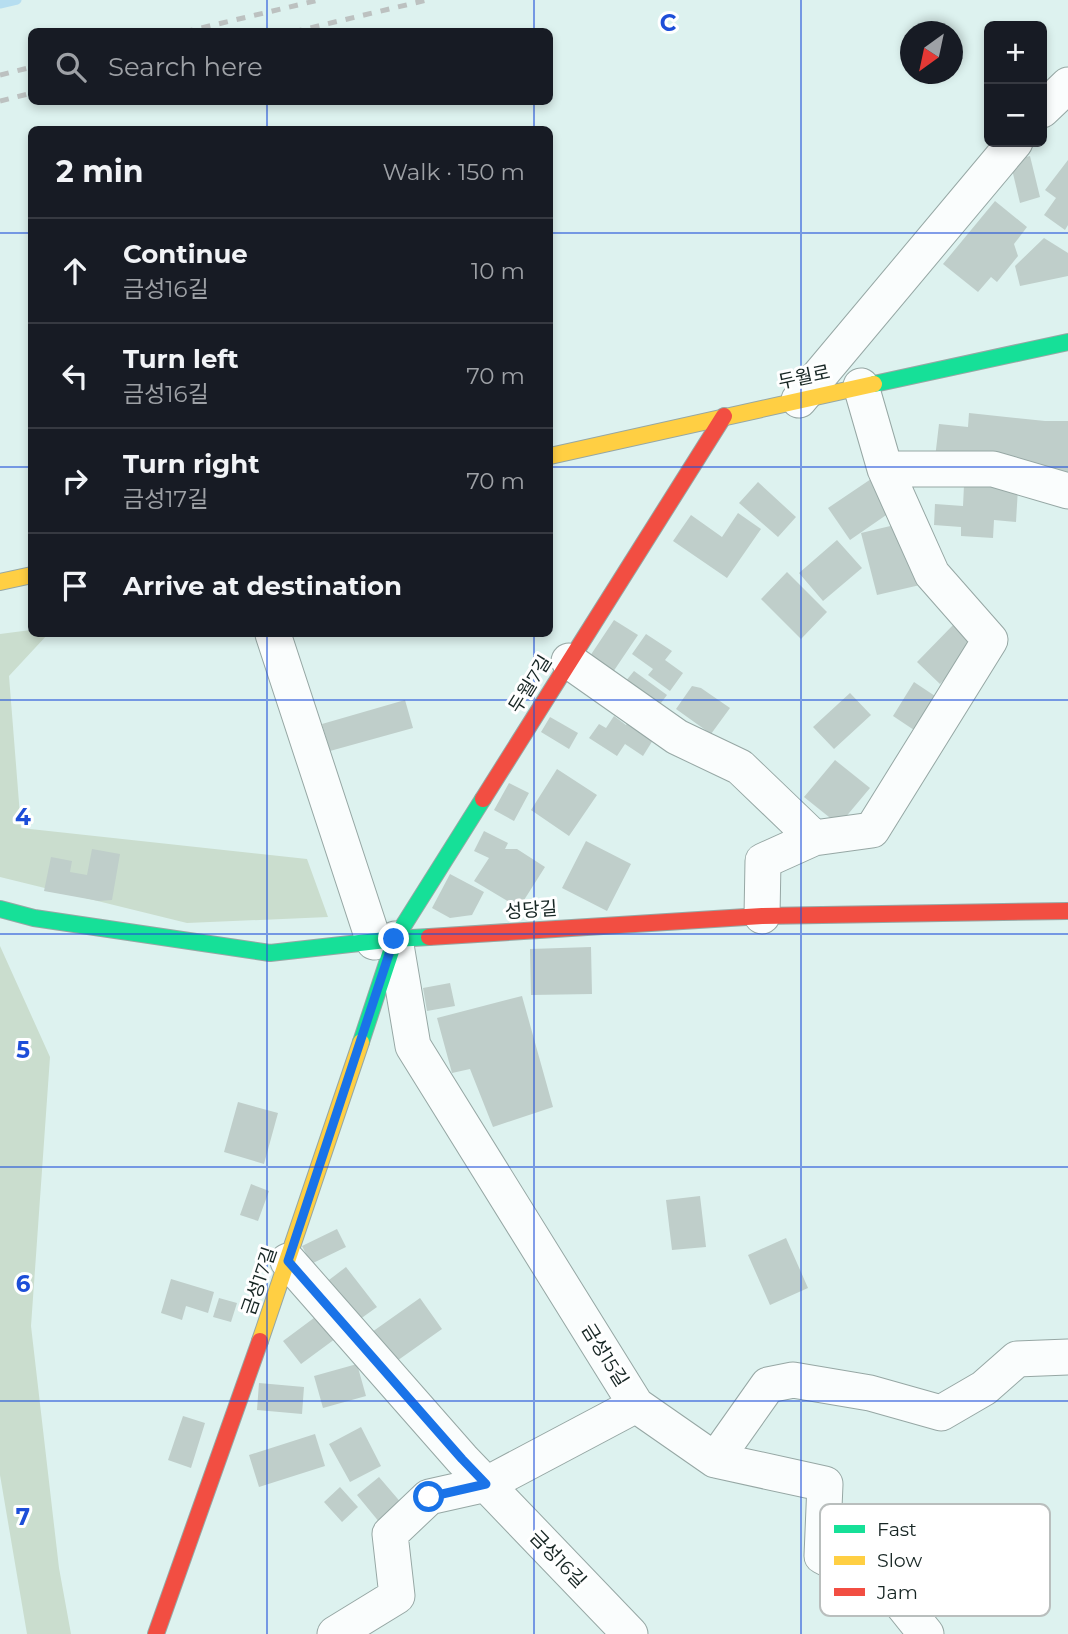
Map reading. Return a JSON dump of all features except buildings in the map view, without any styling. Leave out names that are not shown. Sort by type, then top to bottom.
[{"type":"street","points":[[1047,105],[1068,85]]},
{"type":"street","points":[[799,400],[1011,147]]},
{"type":"street","name":"두월로","points":[[553,455],[1068,342]]},
{"type":"street","points":[[762,916],[763,861],[814,838],[872,830],[989,640],[932,573],[885,469],[861,386]]},
{"type":"street","name":"두월7길","points":[[384,940],[569,661],[724,416]]},
{"type":"street","points":[[885,469],[993,469],[1068,491]]},
{"type":"street","points":[[0,582],[28,576]]},
{"type":"street","name":"금성15길","points":[[274,637],[384,940],[412,1046],[636,1405],[715,1460],[825,1484],[824,1504]]},
{"type":"street","points":[[569,661],[677,737],[740,767],[814,838]]},
{"type":"street","name":"성당길","points":[[0,909],[34,918],[270,953],[384,940],[762,916],[1068,911]]},
{"type":"street","name":"금성17길","points":[[156,1634],[288,1261],[384,940]]},
{"type":"street","name":"금성16길","points":[[288,1261],[462,1459],[630,1634]]},
{"type":"street","points":[[715,1460],[768,1385],[793,1380],[870,1393],[941,1413],[984,1388],[1017,1359],[1068,1357]]},
{"type":"street","points":[[335,1634],[397,1596],[390,1534],[429,1497],[486,1484],[636,1405]]},
{"type":"street","name":"금성15길","points":[[912,1616],[926,1634]]},
{"type":"green space","points":[[28,630],[28,637],[45,637],[9,676],[21,828],[307,859],[328,917],[187,923],[0,877],[0,634]]},
{"type":"green space","points":[[0,946],[50,1057],[31,1326],[59,1568],[71,1634],[27,1634],[0,1475]]},
{"type":"waterway","points":[[0,4],[17,0]]},
{"type":"railway","points":[[201,28],[319,0]]},
{"type":"railway","points":[[310,28],[427,0]]},
{"type":"railway","points":[[0,75],[28,68]]},
{"type":"railway","points":[[0,101],[28,94]]},
{"type":"traffic: fast","points":[[874,384],[1068,342]]},
{"type":"traffic: fast","points":[[361,1042],[395,939],[483,799]]},
{"type":"traffic: fast","points":[[0,909],[34,918],[270,953],[429,937]]},
{"type":"traffic: slow","points":[[553,455],[874,384]]},
{"type":"traffic: slow","points":[[0,582],[28,576]]},
{"type":"traffic: slow","points":[[260,1341],[361,1042]]},
{"type":"traffic: jam","points":[[483,799],[724,416]]},
{"type":"traffic: jam","points":[[429,937],[762,916],[1068,911]]},
{"type":"traffic: jam","points":[[156,1634],[260,1341]]},
{"type":"route","points":[[394,939],[288,1261],[486,1484],[429,1497]]}]
